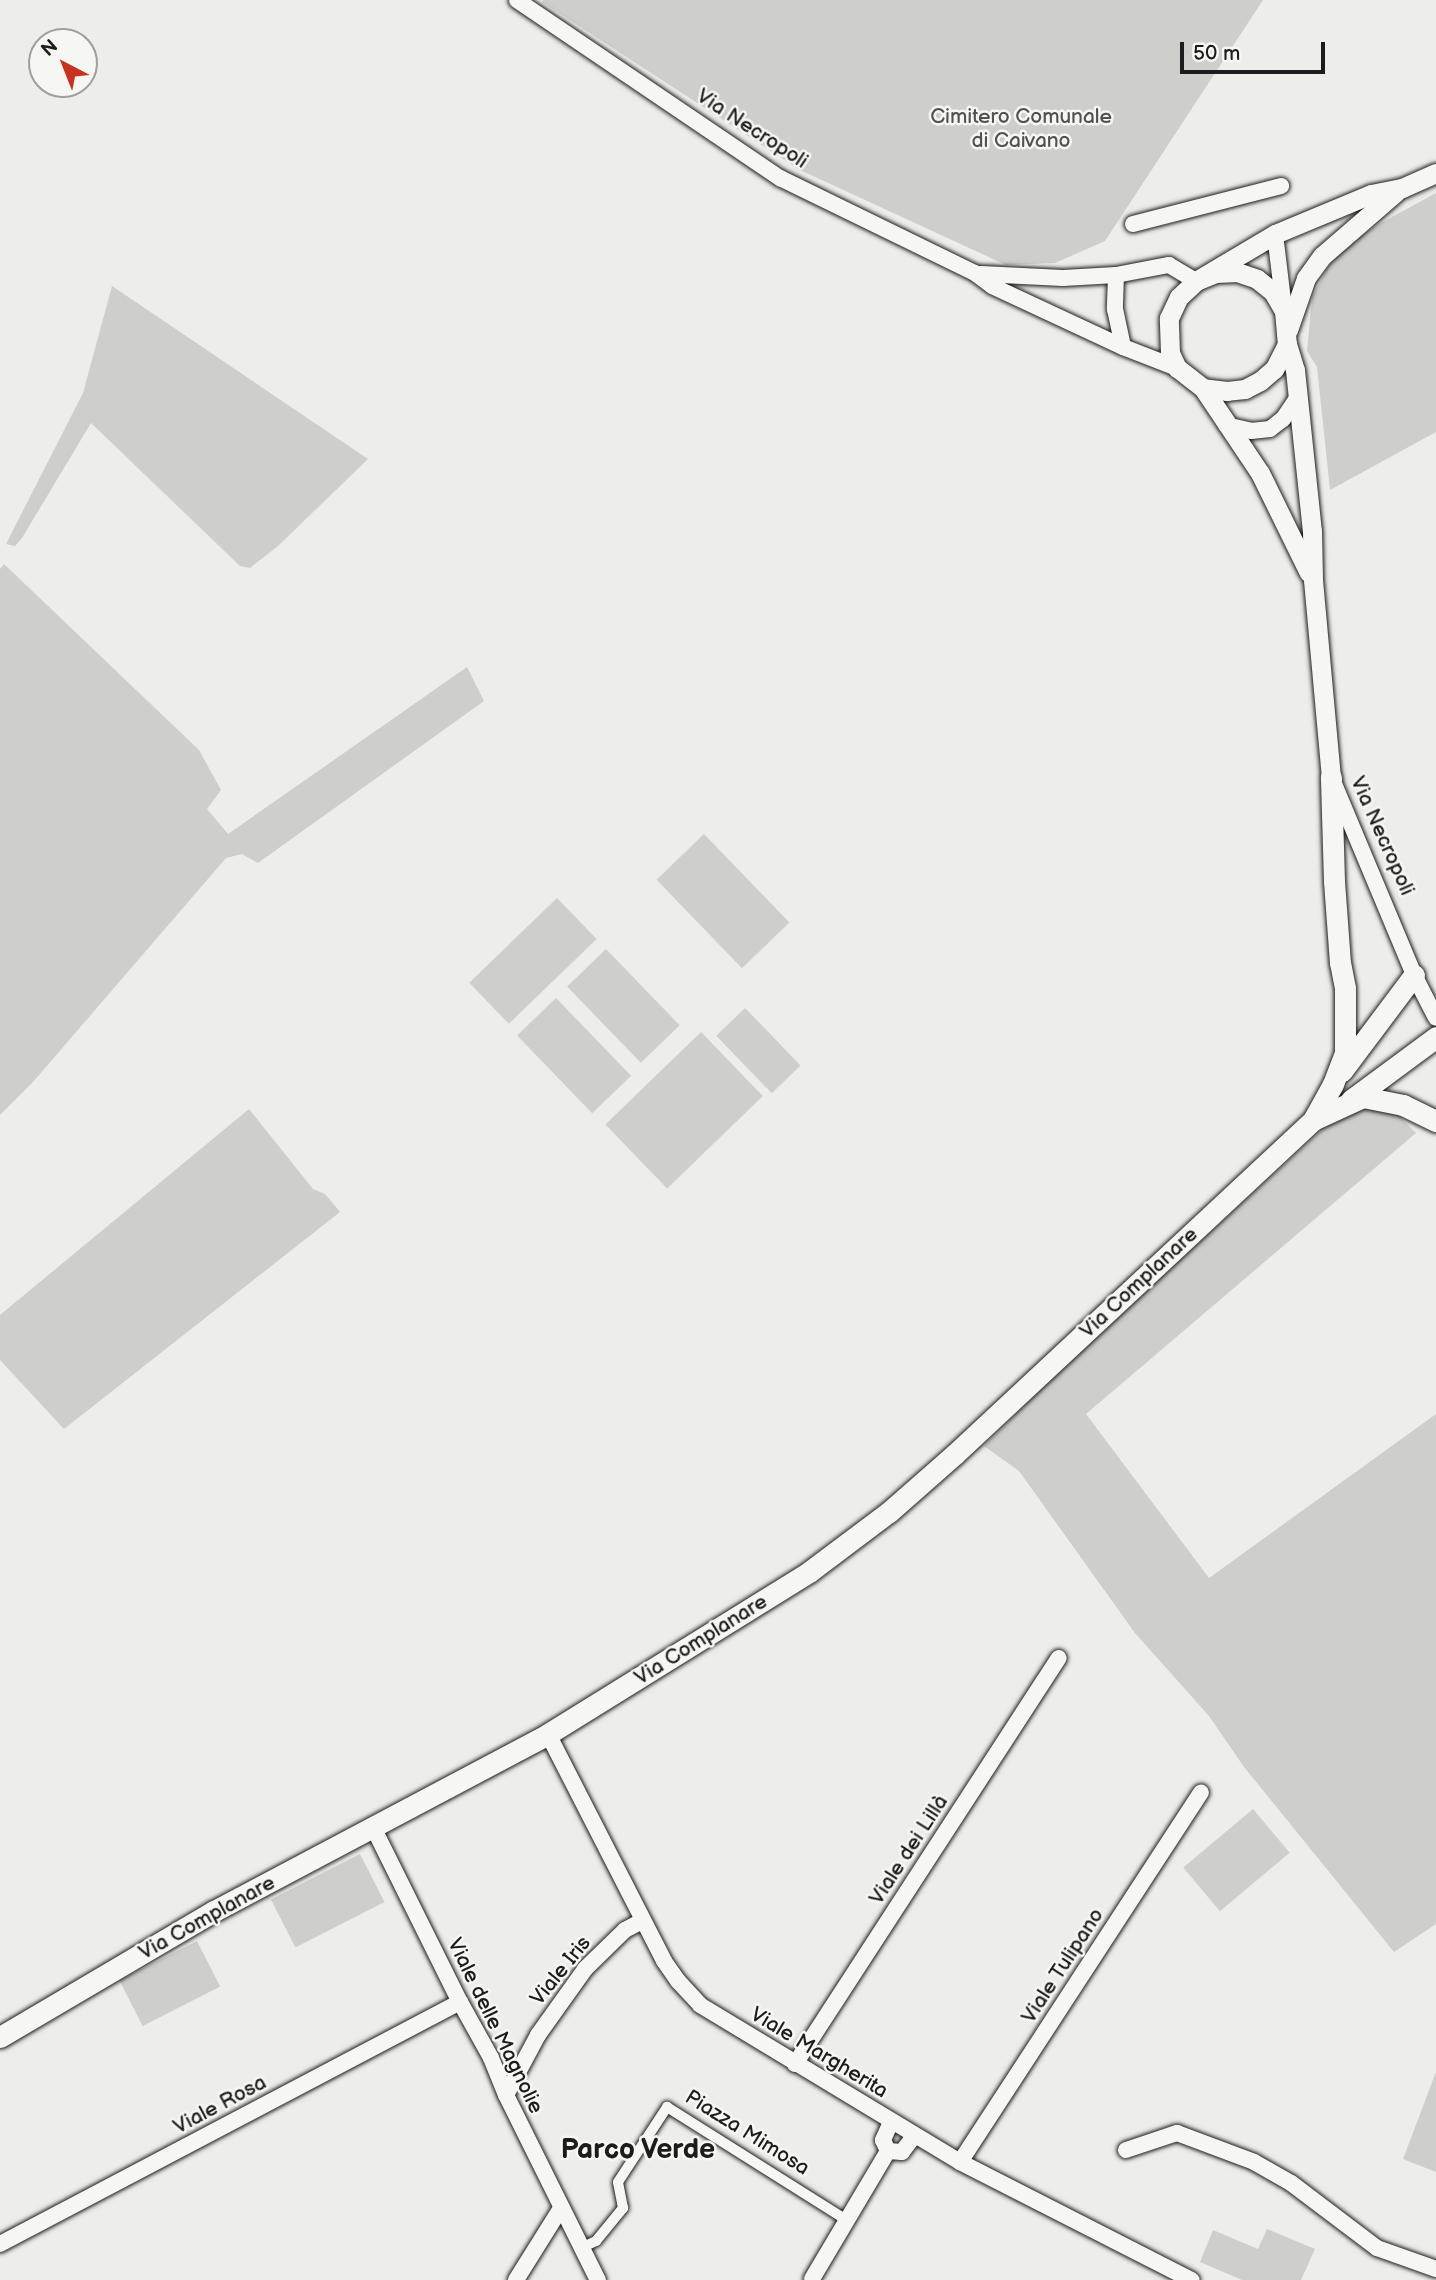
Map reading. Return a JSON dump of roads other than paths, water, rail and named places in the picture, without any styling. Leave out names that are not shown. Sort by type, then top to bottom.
[{"type":"main road","points":[[1313,1120],[1333,1084],[1345,1053],[1345,988],[1340,963],[1334,881],[1331,777]]},
{"type":"main road","points":[[1333,1084],[1415,975]]},
{"type":"main road","points":[[1344,1105],[1436,1037]]},
{"type":"main road","points":[[1313,1120],[1363,1097],[1403,1105],[1436,1121]]},
{"type":"main road","name":"Via Complanare","points":[[0,2037],[214,1911],[374,1829],[548,1734],[809,1572],[889,1512],[1313,1120]]},
{"type":"street","name":"Via Necropoli","points":[[517,0],[780,178],[975,273],[992,286],[1124,347],[1177,368]]},
{"type":"street","points":[[1203,388],[1227,391],[1261,381],[1274,369],[1306,278],[1322,256],[1368,213],[1402,188],[1436,173]]},
{"type":"street","points":[[1133,224],[1281,186]]},
{"type":"street","points":[[1312,580],[1260,472],[1203,388],[1177,368],[1170,353],[1169,318],[1179,297],[1196,281],[1275,234],[1371,194],[1402,188]]},
{"type":"street","points":[[1275,234],[1287,338],[1298,397],[1312,531],[1312,580]]},
{"type":"street","name":"Via Necropoli","points":[[975,273],[999,277],[1063,278],[1116,275],[1169,265],[1196,281]]},
{"type":"street","points":[[1196,281],[1216,273],[1237,272],[1247,275],[1273,292],[1284,310]]},
{"type":"street","points":[[1116,275],[1115,309],[1124,347]]},
{"type":"street","points":[[1226,425],[1251,431],[1270,429],[1283,419],[1298,397]]},
{"type":"street","name":"Via Necropoli","points":[[1312,580],[1331,777],[1415,975],[1436,1017]]},
{"type":"street","name":"Viale dei Lillà","points":[[795,2064],[1059,1658]]},
{"type":"street","name":"Viale Margherita","points":[[548,1734],[642,1921],[664,1961],[688,1994],[795,2064],[914,2136],[1192,2280]]},
{"type":"street","name":"Viale Tulipano","points":[[960,2162],[1201,1793]]},
{"type":"street","name":"Viale delle Magnolie","points":[[374,1829],[460,2002],[491,2058],[506,2095],[598,2280]]},
{"type":"street","name":"Viale Iris","points":[[506,2095],[538,2035],[586,1969],[625,1930],[642,1921]]},
{"type":"street","name":"Viale Rosa","points":[[0,2244],[460,2002]]},
{"type":"street","name":"Piazza Mimosa","points":[[581,2248],[596,2241],[623,2208],[618,2182],[667,2107],[848,2221]]},
{"type":"street","points":[[888,2151],[883,2140],[891,2122]]},
{"type":"street","points":[[1126,2150],[1177,2133],[1254,2162],[1291,2183],[1377,2248],[1436,2269]]},
{"type":"street","points":[[888,2151],[902,2152],[914,2136]]},
{"type":"street","points":[[812,2279],[888,2151]]},
{"type":"street","points":[[516,2280],[561,2208]]},
{"type":"district","name":"Parco Verde","points":[[638,2150]]},
{"type":"park label","name":"Cimitero Comunale di Caivano","points":[[1021,129]]}]
